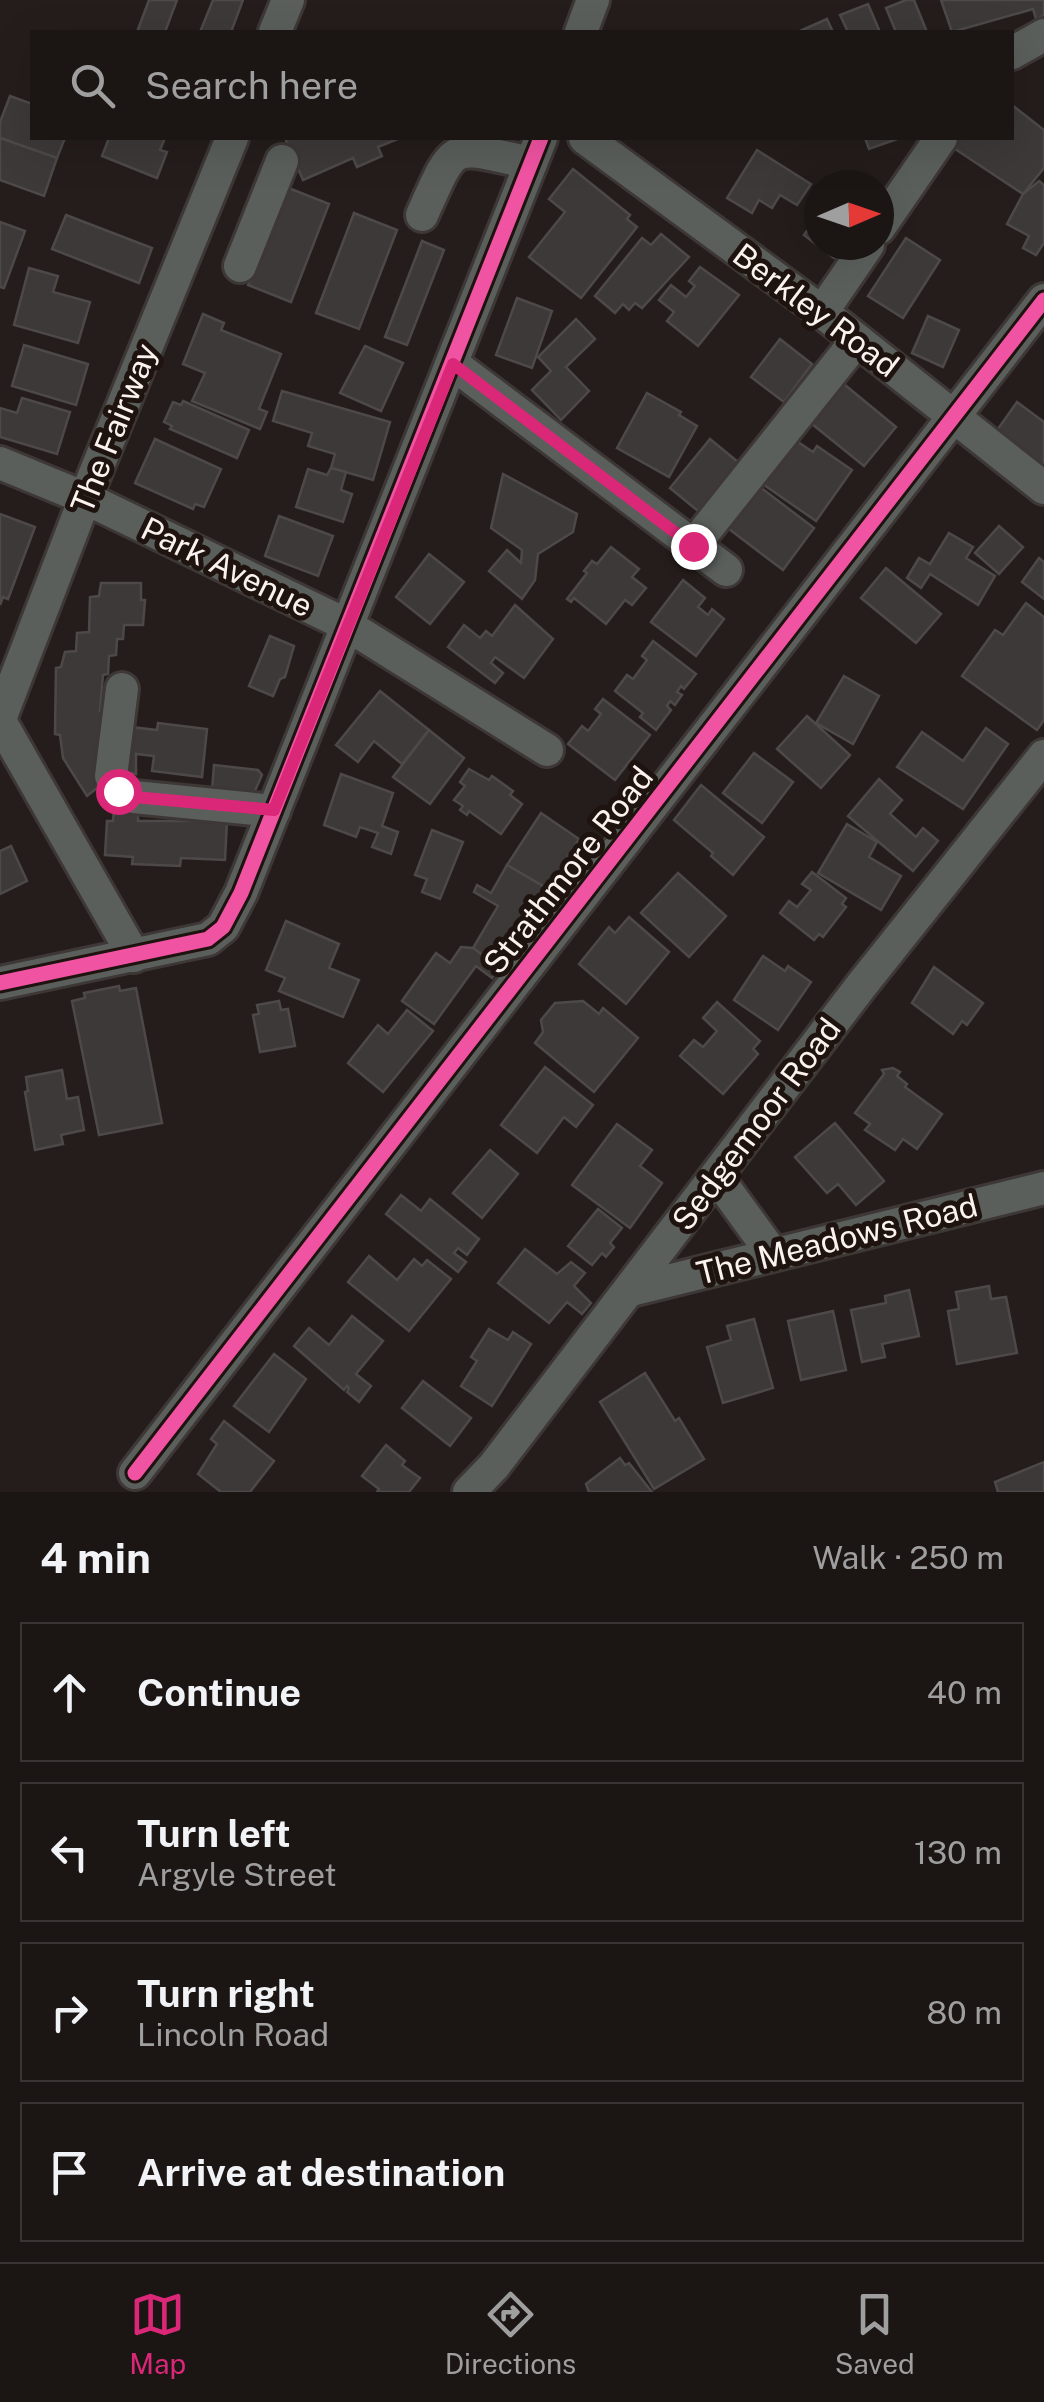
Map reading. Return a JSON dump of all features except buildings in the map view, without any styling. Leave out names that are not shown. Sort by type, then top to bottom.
[{"type":"street","points":[[276,30],[288,0]]},
{"type":"street","points":[[582,30],[593,0]]},
{"type":"street","points":[[1014,52],[1044,35]]},
{"type":"street","name":"The Fairway","points":[[0,720],[85,498],[231,140]]},
{"type":"street","name":"Berkley Road","points":[[588,140],[822,312],[1044,488]]},
{"type":"street","points":[[894,206],[940,140]]},
{"type":"street","points":[[0,983],[208,939],[223,927],[242,893],[536,150],[456,152],[446,161],[422,215]]},
{"type":"street","points":[[240,266],[282,160]]},
{"type":"street","points":[[203,209],[256,227]]},
{"type":"street","points":[[822,312],[858,260]]},
{"type":"street","name":"Strathmore Road","points":[[135,1473],[1044,300]]},
{"type":"street","points":[[693,546],[857,340]]},
{"type":"street","points":[[453,364],[726,570]]},
{"type":"street","name":"Park Avenue","points":[[0,463],[85,498],[347,626],[547,750]]},
{"type":"street","points":[[122,690],[111,776],[118,791],[134,797],[274,810]]},
{"type":"street","points":[[0,720],[134,956]]},
{"type":"street","name":"Sedgemoor Road","points":[[469,1492],[494,1466],[1044,756]]},
{"type":"street","points":[[716,1176],[772,1254]]},
{"type":"street","name":"The Meadows Road","points":[[631,1290],[1044,1188]]},
{"type":"cycle path","points":[[0,983],[208,939],[223,927],[241,893],[540,140]]},
{"type":"cycle path","points":[[135,1473],[1044,300]]},
{"type":"route","points":[[118,791],[134,797],[274,810],[453,364],[693,546]]}]
